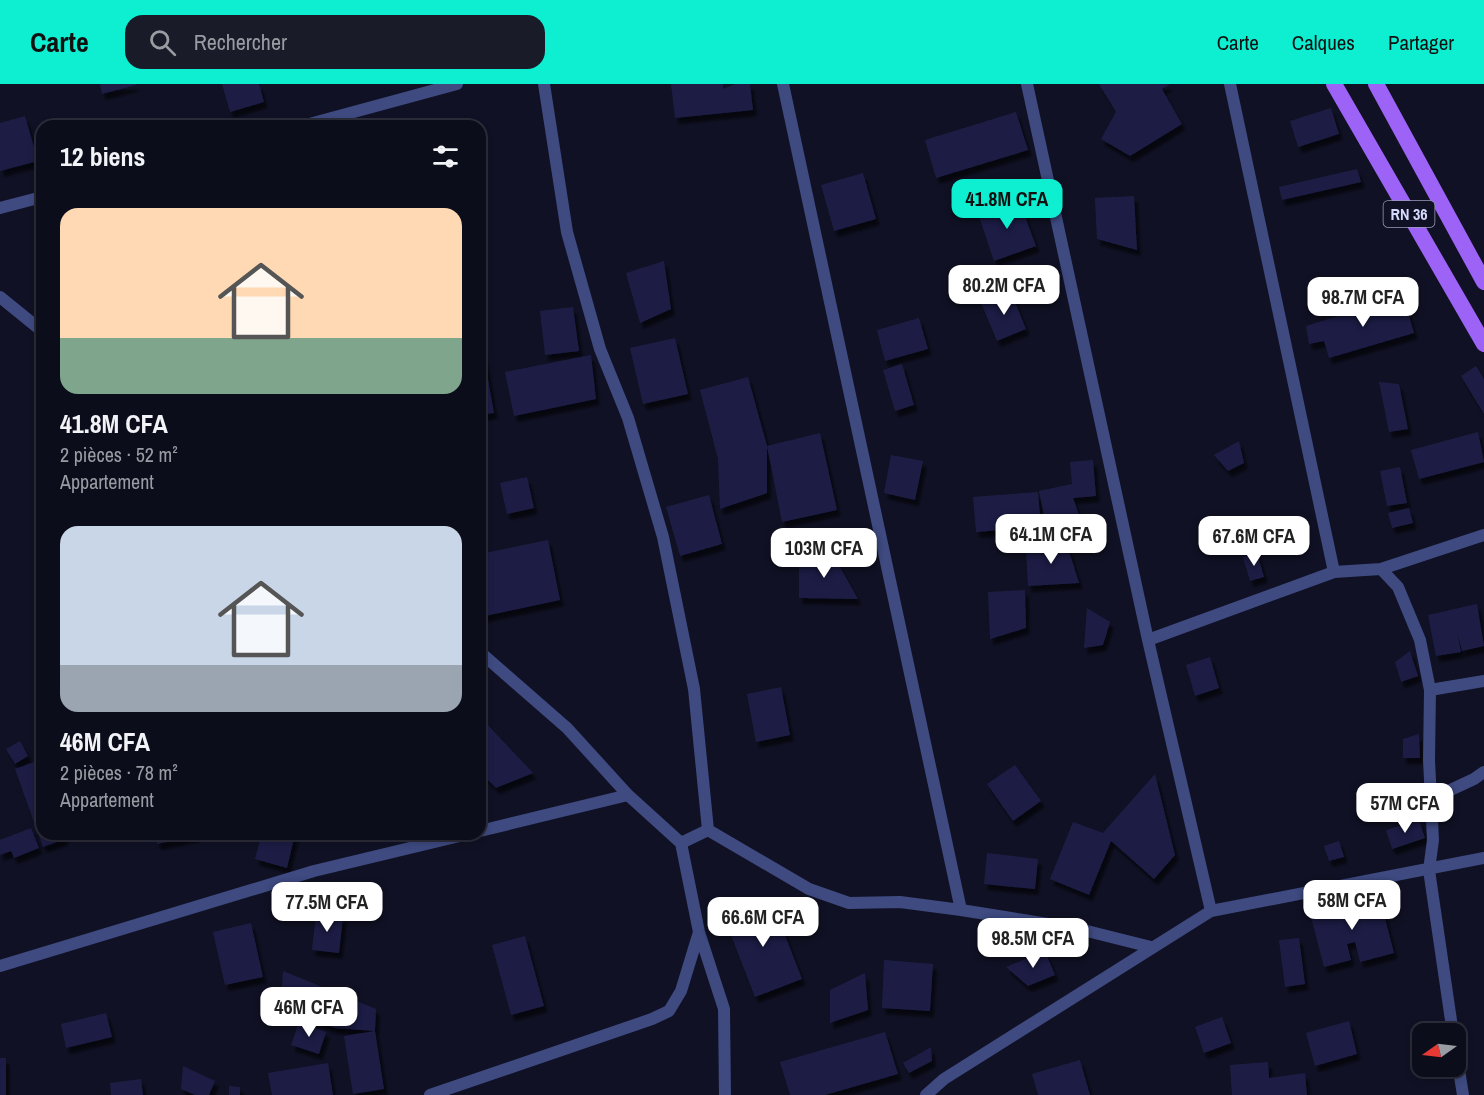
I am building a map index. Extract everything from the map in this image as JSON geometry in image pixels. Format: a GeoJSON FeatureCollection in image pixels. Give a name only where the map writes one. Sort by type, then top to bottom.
{"type":"FeatureCollection","features":[{"type":"Feature","properties":{"kind":"main road","name":"RN 36"},"geometry":{"type":"LineString","coordinates":[[1334,84],[1484,344]]}},
{"type":"Feature","properties":{"kind":"main road","name":"RN 36"},"geometry":{"type":"LineString","coordinates":[[1376,84],[1484,282]]}},
{"type":"Feature","properties":{"kind":"street"},"geometry":{"type":"LineString","coordinates":[[324,120],[457,84]]}},
{"type":"Feature","properties":{"kind":"street"},"geometry":{"type":"LineString","coordinates":[[544,84],[567,232],[600,349],[628,418],[663,537],[694,689],[708,830]]}},
{"type":"Feature","properties":{"kind":"street"},"geometry":{"type":"LineString","coordinates":[[783,84],[961,910]]}},
{"type":"Feature","properties":{"kind":"street"},"geometry":{"type":"LineString","coordinates":[[1026,84],[1148,640],[1211,911]]}},
{"type":"Feature","properties":{"kind":"street"},"geometry":{"type":"LineString","coordinates":[[1230,84],[1334,572]]}},
{"type":"Feature","properties":{"kind":"street"},"geometry":{"type":"LineString","coordinates":[[0,208],[36,199]]}},
{"type":"Feature","properties":{"kind":"street"},"geometry":{"type":"LineString","coordinates":[[0,297],[36,326]]}},
{"type":"Feature","properties":{"kind":"street"},"geometry":{"type":"LineString","coordinates":[[1148,640],[1334,572],[1382,569],[1484,535]]}},
{"type":"Feature","properties":{"kind":"street"},"geometry":{"type":"LineString","coordinates":[[1382,569],[1398,587],[1420,640],[1430,690],[1433,840],[1429,870],[1451,1023]]}},
{"type":"Feature","properties":{"kind":"street"},"geometry":{"type":"LineString","coordinates":[[486,657],[567,728],[628,795],[681,843],[699,932],[724,1009],[725,1095]]}},
{"type":"Feature","properties":{"kind":"street"},"geometry":{"type":"LineString","coordinates":[[1430,690],[1484,681]]}},
{"type":"Feature","properties":{"kind":"street"},"geometry":{"type":"LineString","coordinates":[[1431,799],[1484,772]]}},
{"type":"Feature","properties":{"kind":"street"},"geometry":{"type":"LineString","coordinates":[[486,830],[628,795]]}},
{"type":"Feature","properties":{"kind":"street"},"geometry":{"type":"LineString","coordinates":[[681,843],[708,830]]}},
{"type":"Feature","properties":{"kind":"street"},"geometry":{"type":"LineString","coordinates":[[708,830],[809,889],[849,903],[900,902],[961,910],[1078,929],[1151,947]]}},
{"type":"Feature","properties":{"kind":"street"},"geometry":{"type":"LineString","coordinates":[[0,966],[314,872],[444,840]]}},
{"type":"Feature","properties":{"kind":"street"},"geometry":{"type":"LineString","coordinates":[[926,1095],[944,1080],[1041,1021],[1151,947],[1211,911],[1484,858]]}},
{"type":"Feature","properties":{"kind":"street"},"geometry":{"type":"LineString","coordinates":[[430,1095],[451,1092],[669,1011],[681,991],[699,932]]}},
{"type":"Feature","properties":{"kind":"street"},"geometry":{"type":"LineString","coordinates":[[1459,1077],[1462,1095]]}},
{"type":"Feature","properties":{"kind":"building"},"geometry":{"type":"Polygon","coordinates":[[[100,84],[136,84],[136,85],[102,94],[100,84]]]}},
{"type":"Feature","properties":{"kind":"building"},"geometry":{"type":"Polygon","coordinates":[[[222,84],[259,84],[264,102],[230,112],[222,84]]]}},
{"type":"Feature","properties":{"kind":"building"},"geometry":{"type":"Polygon","coordinates":[[[671,84],[723,84],[723,89],[735,84],[750,84],[753,110],[675,118],[671,84]]]}},
{"type":"Feature","properties":{"kind":"building"},"geometry":{"type":"Polygon","coordinates":[[[1099,84],[1170,84],[1162,89],[1182,124],[1130,156],[1101,139],[1116,112],[1099,84]]]}},
{"type":"Feature","properties":{"kind":"building"},"geometry":{"type":"Polygon","coordinates":[[[1331,108],[1339,134],[1298,147],[1290,121],[1331,108]]]}},
{"type":"Feature","properties":{"kind":"building"},"geometry":{"type":"Polygon","coordinates":[[[1016,112],[1028,150],[936,178],[925,140],[1016,112]]]}},
{"type":"Feature","properties":{"kind":"building"},"geometry":{"type":"Polygon","coordinates":[[[25,116],[36,162],[0,171],[0,123],[25,116]]]}},
{"type":"Feature","properties":{"kind":"building"},"geometry":{"type":"Polygon","coordinates":[[[1357,169],[1361,182],[1282,200],[1279,187],[1357,169]]]}},
{"type":"Feature","properties":{"kind":"building"},"geometry":{"type":"Polygon","coordinates":[[[863,173],[876,219],[834,231],[821,185],[863,173]]]}},
{"type":"Feature","properties":{"kind":"building"},"geometry":{"type":"Polygon","coordinates":[[[1134,196],[1137,250],[1097,239],[1095,198],[1134,196]]]}},
{"type":"Feature","properties":{"kind":"building"},"geometry":{"type":"Polygon","coordinates":[[[1019,200],[1036,246],[994,261],[978,214],[1019,200]]]}},
{"type":"Feature","properties":{"kind":"building"},"geometry":{"type":"Polygon","coordinates":[[[664,261],[671,309],[640,323],[626,273],[664,261]]]}},
{"type":"Feature","properties":{"kind":"building"},"geometry":{"type":"Polygon","coordinates":[[[1010,290],[1026,329],[997,341],[981,303],[1010,290]]]}},
{"type":"Feature","properties":{"kind":"building"},"geometry":{"type":"Polygon","coordinates":[[[1403,296],[1414,333],[1329,358],[1324,341],[1309,344],[1306,326],[1403,296]]]}},
{"type":"Feature","properties":{"kind":"building"},"geometry":{"type":"Polygon","coordinates":[[[573,307],[579,351],[545,355],[540,311],[573,307]]]}},
{"type":"Feature","properties":{"kind":"building"},"geometry":{"type":"Polygon","coordinates":[[[919,318],[928,349],[885,361],[877,330],[919,318]]]}},
{"type":"Feature","properties":{"kind":"building"},"geometry":{"type":"Polygon","coordinates":[[[675,338],[688,394],[643,404],[630,348],[675,338]]]}},
{"type":"Feature","properties":{"kind":"building"},"geometry":{"type":"Polygon","coordinates":[[[591,355],[596,399],[514,416],[505,372],[591,355]]]}},
{"type":"Feature","properties":{"kind":"building"},"geometry":{"type":"Polygon","coordinates":[[[902,364],[914,405],[895,411],[883,370],[902,364]]]}},
{"type":"Feature","properties":{"kind":"building"},"geometry":{"type":"Polygon","coordinates":[[[1476,366],[1484,379],[1484,414],[1461,376],[1476,366]]]}},
{"type":"Feature","properties":{"kind":"building"},"geometry":{"type":"Polygon","coordinates":[[[486,368],[494,413],[486,414],[486,368]]]}},
{"type":"Feature","properties":{"kind":"building"},"geometry":{"type":"Polygon","coordinates":[[[748,377],[767,446],[767,493],[720,509],[718,459],[700,390],[748,377]]]}},
{"type":"Feature","properties":{"kind":"building"},"geometry":{"type":"Polygon","coordinates":[[[1379,382],[1399,384],[1408,429],[1389,432],[1379,382]]]}},
{"type":"Feature","properties":{"kind":"building"},"geometry":{"type":"Polygon","coordinates":[[[1478,432],[1484,462],[1419,479],[1411,450],[1478,432]]]}},
{"type":"Feature","properties":{"kind":"building"},"geometry":{"type":"Polygon","coordinates":[[[820,433],[837,510],[782,522],[767,446],[820,433]]]}},
{"type":"Feature","properties":{"kind":"building"},"geometry":{"type":"Polygon","coordinates":[[[1239,441],[1244,463],[1228,471],[1214,455],[1239,441]]]}},
{"type":"Feature","properties":{"kind":"building"},"geometry":{"type":"Polygon","coordinates":[[[891,455],[923,461],[915,500],[884,493],[891,455]]]}},
{"type":"Feature","properties":{"kind":"building"},"geometry":{"type":"Polygon","coordinates":[[[1093,460],[1096,496],[1073,498],[1080,518],[1046,525],[1039,491],[1072,484],[1070,462],[1093,460]]]}},
{"type":"Feature","properties":{"kind":"building"},"geometry":{"type":"Polygon","coordinates":[[[1400,467],[1407,503],[1387,506],[1380,471],[1400,467]]]}},
{"type":"Feature","properties":{"kind":"building"},"geometry":{"type":"Polygon","coordinates":[[[527,477],[534,508],[507,514],[500,483],[527,477]]]}},
{"type":"Feature","properties":{"kind":"building"},"geometry":{"type":"Polygon","coordinates":[[[1038,492],[1041,527],[976,532],[973,497],[1038,492]]]}},
{"type":"Feature","properties":{"kind":"building"},"geometry":{"type":"Polygon","coordinates":[[[709,495],[722,544],[680,556],[666,507],[709,495]]]}},
{"type":"Feature","properties":{"kind":"building"},"geometry":{"type":"Polygon","coordinates":[[[1409,508],[1413,523],[1392,528],[1388,513],[1409,508]]]}},
{"type":"Feature","properties":{"kind":"building"},"geometry":{"type":"Polygon","coordinates":[[[1065,538],[1079,583],[1028,586],[1026,550],[1065,538]]]}},
{"type":"Feature","properties":{"kind":"building"},"geometry":{"type":"Polygon","coordinates":[[[548,540],[560,600],[486,616],[486,553],[548,540]]]}},
{"type":"Feature","properties":{"kind":"building"},"geometry":{"type":"Polygon","coordinates":[[[829,548],[858,599],[799,598],[799,564],[829,548]]]}},
{"type":"Feature","properties":{"kind":"building"},"geometry":{"type":"Polygon","coordinates":[[[1257,553],[1264,577],[1250,581],[1243,557],[1257,553]]]}},
{"type":"Feature","properties":{"kind":"building"},"geometry":{"type":"Polygon","coordinates":[[[1025,590],[1026,628],[990,639],[988,592],[1025,590]]]}},
{"type":"Feature","properties":{"kind":"building"},"geometry":{"type":"Polygon","coordinates":[[[1477,604],[1484,646],[1462,651],[1457,632],[1461,652],[1436,656],[1428,615],[1477,604]]]}},
{"type":"Feature","properties":{"kind":"building"},"geometry":{"type":"Polygon","coordinates":[[[1087,608],[1110,622],[1103,645],[1084,648],[1087,608]]]}},
{"type":"Feature","properties":{"kind":"building"},"geometry":{"type":"Polygon","coordinates":[[[1410,651],[1418,676],[1401,682],[1395,662],[1410,651]]]}},
{"type":"Feature","properties":{"kind":"building"},"geometry":{"type":"Polygon","coordinates":[[[1210,657],[1219,688],[1195,696],[1186,665],[1210,657]]]}},
{"type":"Feature","properties":{"kind":"building"},"geometry":{"type":"Polygon","coordinates":[[[781,687],[790,735],[756,742],[747,694],[781,687]]]}},
{"type":"Feature","properties":{"kind":"building"},"geometry":{"type":"Polygon","coordinates":[[[486,723],[533,773],[496,788],[486,778],[486,723]]]}},
{"type":"Feature","properties":{"kind":"building"},"geometry":{"type":"Polygon","coordinates":[[[1419,734],[1420,758],[1403,758],[1403,739],[1419,734]]]}},
{"type":"Feature","properties":{"kind":"building"},"geometry":{"type":"Polygon","coordinates":[[[20,741],[28,756],[15,764],[6,749],[20,741]]]}},
{"type":"Feature","properties":{"kind":"building"},"geometry":{"type":"Polygon","coordinates":[[[36,761],[36,828],[15,769],[36,761]]]}},
{"type":"Feature","properties":{"kind":"building"},"geometry":{"type":"Polygon","coordinates":[[[1015,765],[1041,801],[1013,821],[987,784],[1015,765]]]}},
{"type":"Feature","properties":{"kind":"building"},"geometry":{"type":"Polygon","coordinates":[[[1155,774],[1175,855],[1154,879],[1111,841],[1089,895],[1050,879],[1073,822],[1103,833],[1155,774]]]}},
{"type":"Feature","properties":{"kind":"building"},"geometry":{"type":"Polygon","coordinates":[[[1419,820],[1425,838],[1392,849],[1386,830],[1419,820]]]}},
{"type":"Feature","properties":{"kind":"building"},"geometry":{"type":"Polygon","coordinates":[[[31,828],[39,848],[14,858],[11,851],[0,855],[0,840],[31,828]]]}},
{"type":"Feature","properties":{"kind":"building"},"geometry":{"type":"Polygon","coordinates":[[[40,840],[62,840],[43,847],[40,840]]]}},
{"type":"Feature","properties":{"kind":"building"},"geometry":{"type":"Polygon","coordinates":[[[156,840],[176,840],[157,844],[156,840]]]}},
{"type":"Feature","properties":{"kind":"building"},"geometry":{"type":"Polygon","coordinates":[[[260,840],[294,840],[287,868],[255,859],[260,840]]]}},
{"type":"Feature","properties":{"kind":"building"},"geometry":{"type":"Polygon","coordinates":[[[1339,841],[1344,857],[1329,861],[1324,846],[1339,841]]]}},
{"type":"Feature","properties":{"kind":"building"},"geometry":{"type":"Polygon","coordinates":[[[987,853],[1038,859],[1035,889],[984,884],[987,853]]]}},
{"type":"Feature","properties":{"kind":"building"},"geometry":{"type":"Polygon","coordinates":[[[1379,895],[1394,953],[1360,962],[1355,942],[1347,944],[1351,960],[1324,967],[1310,913],[1379,895]]]}},
{"type":"Feature","properties":{"kind":"building"},"geometry":{"type":"Polygon","coordinates":[[[771,899],[802,979],[755,997],[724,917],[771,899]]]}},
{"type":"Feature","properties":{"kind":"building"},"geometry":{"type":"Polygon","coordinates":[[[316,914],[343,917],[339,953],[312,950],[316,914]]]}},
{"type":"Feature","properties":{"kind":"building"},"geometry":{"type":"Polygon","coordinates":[[[251,923],[263,977],[225,985],[213,932],[251,923]]]}},
{"type":"Feature","properties":{"kind":"building"},"geometry":{"type":"Polygon","coordinates":[[[525,936],[544,1006],[511,1015],[492,945],[525,936]]]}},
{"type":"Feature","properties":{"kind":"building"},"geometry":{"type":"Polygon","coordinates":[[[1299,938],[1305,984],[1285,987],[1279,940],[1299,938]]]}},
{"type":"Feature","properties":{"kind":"building"},"geometry":{"type":"Polygon","coordinates":[[[1045,951],[1055,975],[1028,986],[1006,967],[1045,951]]]}},
{"type":"Feature","properties":{"kind":"building"},"geometry":{"type":"Polygon","coordinates":[[[884,960],[933,964],[930,1011],[882,1008],[884,960]]]}},
{"type":"Feature","properties":{"kind":"building"},"geometry":{"type":"Polygon","coordinates":[[[283,971],[376,1009],[375,1031],[335,1028],[281,1007],[283,971]]]}},
{"type":"Feature","properties":{"kind":"building"},"geometry":{"type":"Polygon","coordinates":[[[865,973],[868,1010],[830,1023],[830,990],[865,973]]]}},
{"type":"Feature","properties":{"kind":"building"},"geometry":{"type":"Polygon","coordinates":[[[106,1013],[112,1037],[66,1048],[61,1024],[106,1013]]]}},
{"type":"Feature","properties":{"kind":"building"},"geometry":{"type":"Polygon","coordinates":[[[1222,1017],[1231,1043],[1204,1053],[1195,1027],[1222,1017]]]}},
{"type":"Feature","properties":{"kind":"building"},"geometry":{"type":"Polygon","coordinates":[[[1349,1021],[1357,1054],[1315,1066],[1306,1033],[1349,1021]]]}},
{"type":"Feature","properties":{"kind":"building"},"geometry":{"type":"Polygon","coordinates":[[[299,1022],[326,1032],[319,1054],[291,1045],[299,1022]]]}},
{"type":"Feature","properties":{"kind":"building"},"geometry":{"type":"Polygon","coordinates":[[[375,1031],[384,1089],[353,1094],[344,1036],[375,1031]]]}},
{"type":"Feature","properties":{"kind":"building"},"geometry":{"type":"Polygon","coordinates":[[[885,1032],[898,1074],[825,1095],[790,1095],[780,1062],[885,1032]]]}},
{"type":"Feature","properties":{"kind":"building"},"geometry":{"type":"Polygon","coordinates":[[[931,1047],[932,1061],[909,1073],[903,1063],[931,1047]]]}},
{"type":"Feature","properties":{"kind":"building"},"geometry":{"type":"Polygon","coordinates":[[[0,1058],[6,1058],[6,1095],[0,1095],[0,1058]]]}},
{"type":"Feature","properties":{"kind":"building"},"geometry":{"type":"Polygon","coordinates":[[[1080,1060],[1090,1095],[1038,1095],[1032,1074],[1080,1060]]]}},
{"type":"Feature","properties":{"kind":"building"},"geometry":{"type":"Polygon","coordinates":[[[1268,1062],[1269,1078],[1305,1073],[1307,1095],[1232,1095],[1230,1065],[1268,1062]]]}},
{"type":"Feature","properties":{"kind":"building"},"geometry":{"type":"Polygon","coordinates":[[[328,1063],[333,1095],[272,1095],[268,1073],[328,1063]]]}},
{"type":"Feature","properties":{"kind":"building"},"geometry":{"type":"Polygon","coordinates":[[[183,1066],[215,1081],[209,1095],[195,1095],[181,1089],[183,1066]]]}},
{"type":"Feature","properties":{"kind":"building"},"geometry":{"type":"Polygon","coordinates":[[[141,1079],[143,1095],[111,1095],[110,1083],[141,1079]]]}},
{"type":"Feature","properties":{"kind":"building"},"geometry":{"type":"Polygon","coordinates":[[[229,1086],[240,1087],[240,1095],[229,1095],[229,1086]]]}}]}
